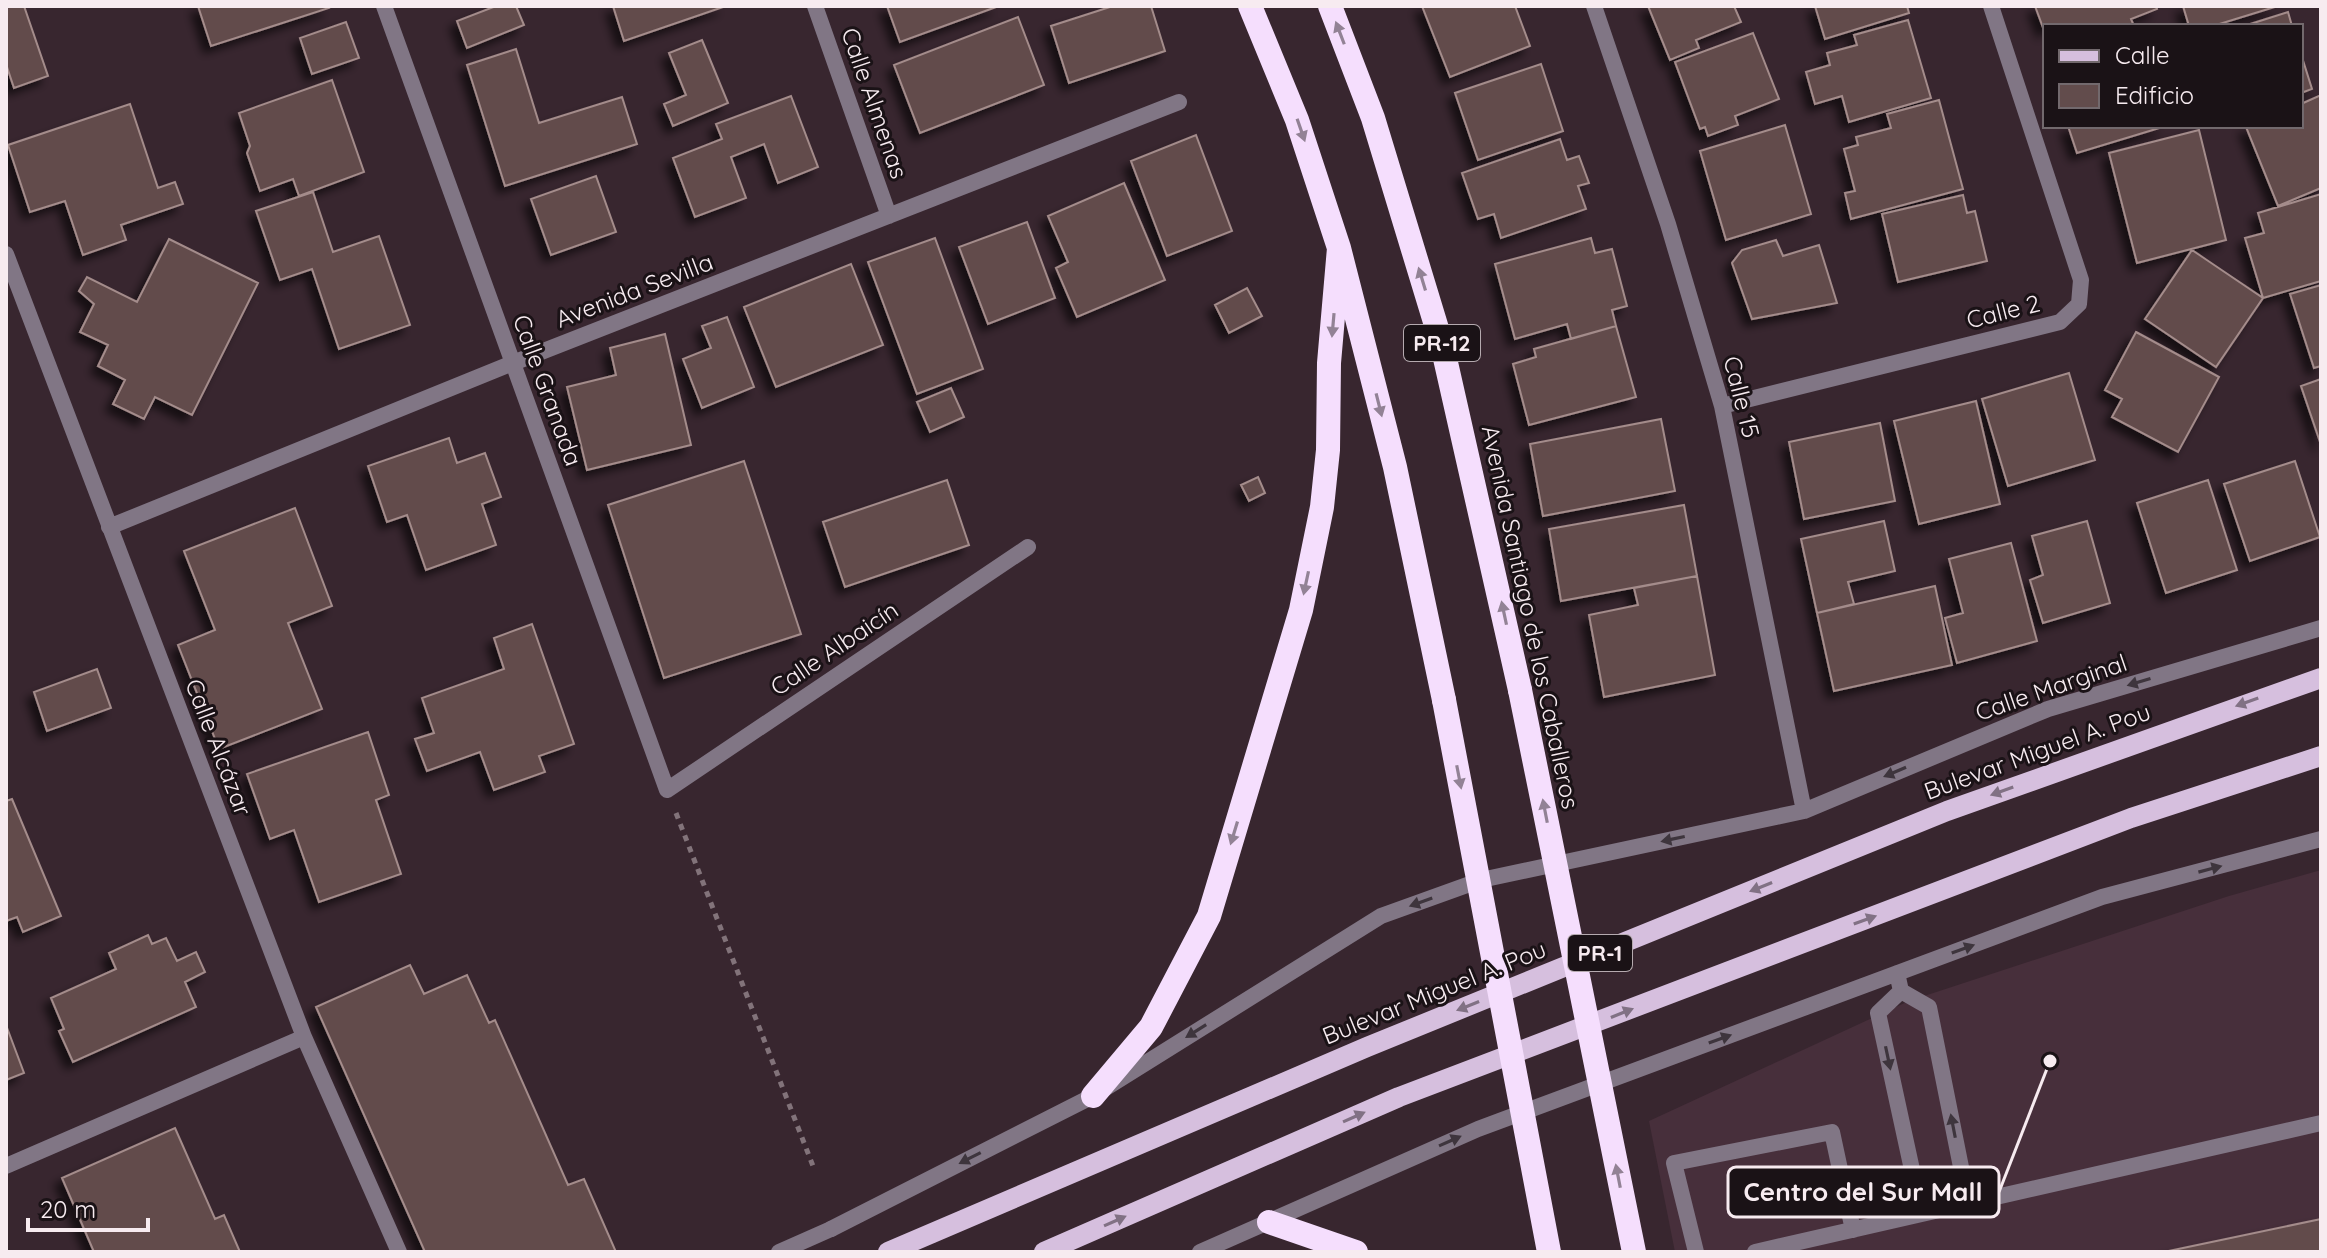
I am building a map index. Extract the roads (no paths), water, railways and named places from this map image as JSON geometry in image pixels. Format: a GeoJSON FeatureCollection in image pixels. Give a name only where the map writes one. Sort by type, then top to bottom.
{"type":"FeatureCollection","features":[{"type":"Feature","properties":{"kind":"highway","name":"PR-12"},"geometry":{"type":"LineString","coordinates":[[1250,6],[1297,120],[1339,248],[1395,467],[1444,700],[1549,1252]]}},
{"type":"Feature","properties":{"kind":"highway","name":"Avenida Santiago de los Caballeros"},"geometry":{"type":"LineString","coordinates":[[1330,6],[1373,118],[1442,345],[1520,690],[1634,1252]]}},
{"type":"Feature","properties":{"kind":"highway"},"geometry":{"type":"LineString","coordinates":[[1093,1096],[1151,1027],[1209,916],[1301,610],[1322,507],[1328,450],[1329,363],[1339,248]]}},
{"type":"Feature","properties":{"kind":"highway"},"geometry":{"type":"LineString","coordinates":[[1269,1222],[1356,1252]]}},
{"type":"Feature","properties":{"kind":"main road","name":"Bulevar Miguel A. Pou"},"geometry":{"type":"LineString","coordinates":[[888,1252],[1367,1047],[1947,811],[2321,678]]}},
{"type":"Feature","properties":{"kind":"main road","name":"PR-1"},"geometry":{"type":"LineString","coordinates":[[1044,1252],[1399,1097],[2131,818],[2321,756]]}},
{"type":"Feature","properties":{"kind":"street","name":"Calle Granada"},"geometry":{"type":"LineString","coordinates":[[384,6],[667,790]]}},
{"type":"Feature","properties":{"kind":"street","name":"Calle Almenas"},"geometry":{"type":"LineString","coordinates":[[815,6],[889,216]]}},
{"type":"Feature","properties":{"kind":"street","name":"Calle 15"},"geometry":{"type":"LineString","coordinates":[[1594,6],[1668,224],[1722,406],[1804,811]]}},
{"type":"Feature","properties":{"kind":"street","name":"Calle 2"},"geometry":{"type":"LineString","coordinates":[[1722,406],[2060,322],[2079,304],[2081,280],[1991,6]]}},
{"type":"Feature","properties":{"kind":"street","name":"Avenida Sevilla"},"geometry":{"type":"LineString","coordinates":[[109,527],[513,363],[1179,102]]}},
{"type":"Feature","properties":{"kind":"street","name":"Calle Alcázar"},"geometry":{"type":"LineString","coordinates":[[6,254],[304,1037],[399,1252]]}},
{"type":"Feature","properties":{"kind":"street","name":"Calle Albaicín"},"geometry":{"type":"LineString","coordinates":[[667,790],[1028,547]]}},
{"type":"Feature","properties":{"kind":"street","name":"Calle Marginal"},"geometry":{"type":"LineString","coordinates":[[779,1252],[831,1229],[1093,1096],[1381,916],[1481,880],[1804,811],[2048,709],[2321,628]]}},
{"type":"Feature","properties":{"kind":"street"},"geometry":{"type":"LineString","coordinates":[[1200,1252],[1478,1129],[2102,897],[2321,839]]}},
{"type":"Feature","properties":{"kind":"street"},"geometry":{"type":"LineString","coordinates":[[1897,973],[1901,991],[1929,1007],[1963,1177],[1944,1202]]}},
{"type":"Feature","properties":{"kind":"street"},"geometry":{"type":"LineString","coordinates":[[1901,991],[1878,1013],[1916,1188],[1944,1202]]}},
{"type":"Feature","properties":{"kind":"street"},"geometry":{"type":"LineString","coordinates":[[6,1166],[304,1037]]}},
{"type":"Feature","properties":{"kind":"street"},"geometry":{"type":"LineString","coordinates":[[1755,1252],[1853,1230],[1944,1202],[2321,1123]]}},
{"type":"Feature","properties":{"kind":"street"},"geometry":{"type":"LineString","coordinates":[[1696,1252],[1674,1163],[1832,1132],[1853,1230]]}},
{"type":"Feature","properties":{"kind":"place","name":"Centro del Sur Mall"},"geometry":{"type":"Point","coordinates":[2050,1061]}}]}
